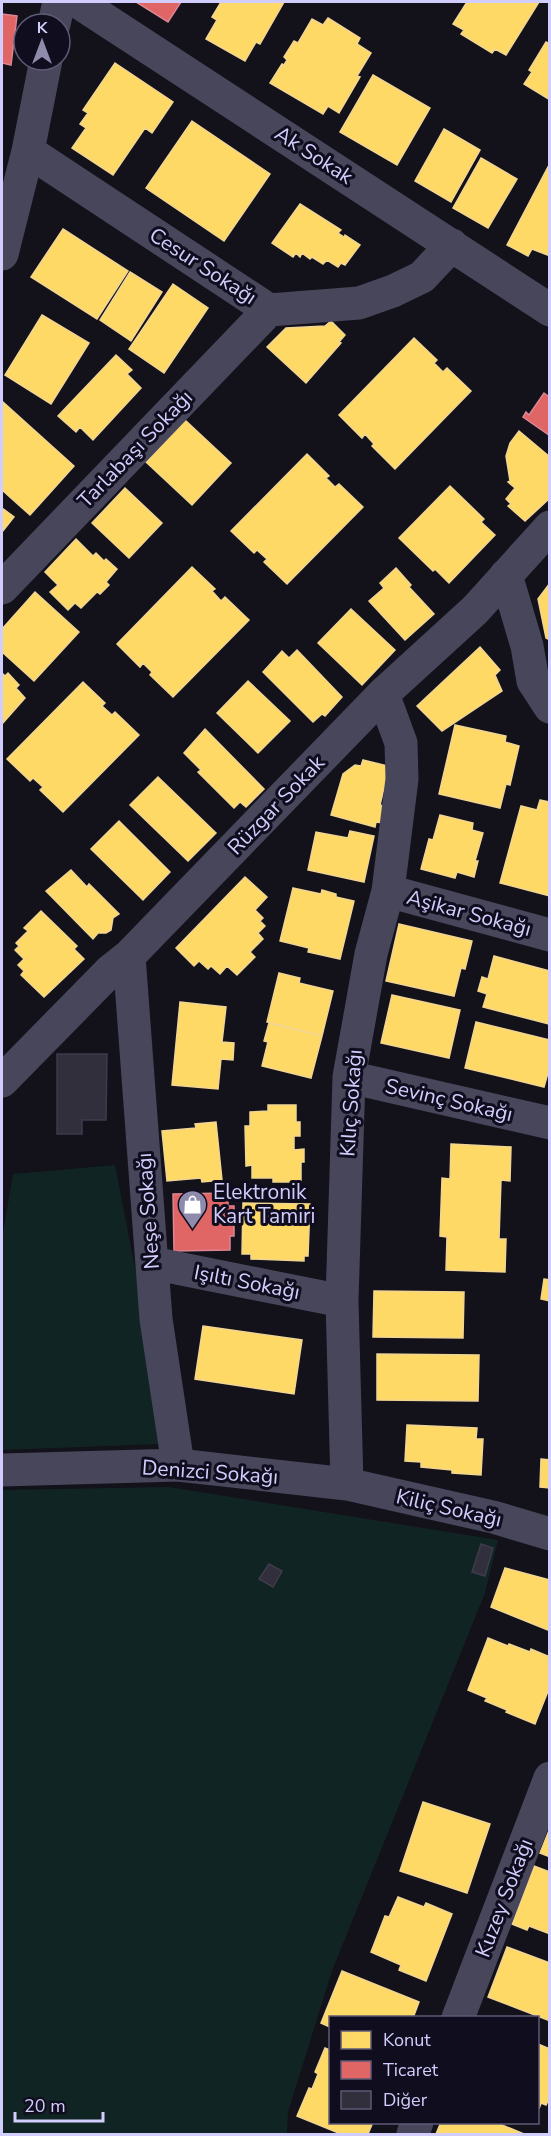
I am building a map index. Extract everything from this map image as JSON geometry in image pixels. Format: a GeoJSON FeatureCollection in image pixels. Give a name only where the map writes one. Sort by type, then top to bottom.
{"type":"FeatureCollection","features":[{"type":"Feature","properties":{"kind":"street","name":"Ak Sokak"},"geometry":{"type":"LineString","coordinates":[[78,2],[549,310]]}},
{"type":"Feature","properties":{"kind":"street"},"geometry":{"type":"LineString","coordinates":[[2,254],[28,151],[44,72]]}},
{"type":"Feature","properties":{"kind":"street","name":"Cesur Sokağı"},"geometry":{"type":"LineString","coordinates":[[28,151],[269,310],[359,303],[393,291],[422,277],[452,245]]}},
{"type":"Feature","properties":{"kind":"street","name":"Tarlabaşı Sokağı"},"geometry":{"type":"LineString","coordinates":[[2,588],[269,310]]}},
{"type":"Feature","properties":{"kind":"street","name":"Rüzgar Sokak"},"geometry":{"type":"LineString","coordinates":[[2,1081],[110,971],[129,956],[383,694],[476,610],[549,527]]}},
{"type":"Feature","properties":{"kind":"street"},"geometry":{"type":"LineString","coordinates":[[506,575],[527,646],[533,681],[549,707]]}},
{"type":"Feature","properties":{"kind":"street","name":"Kılıç Sokağı"},"geometry":{"type":"LineString","coordinates":[[347,1484],[342,1301],[349,1077],[371,954],[388,891],[402,778],[400,743],[383,694]]}},
{"type":"Feature","properties":{"kind":"street","name":"Aşikar Sokağı"},"geometry":{"type":"LineString","coordinates":[[388,891],[549,936]]}},
{"type":"Feature","properties":{"kind":"street","name":"Neşe Sokağı"},"geometry":{"type":"LineString","coordinates":[[129,956],[156,1319],[178,1465]]}},
{"type":"Feature","properties":{"kind":"street","name":"Sevinç Sokağı"},"geometry":{"type":"LineString","coordinates":[[349,1077],[549,1123]]}},
{"type":"Feature","properties":{"kind":"street","name":"Işıltı Sokağı"},"geometry":{"type":"LineString","coordinates":[[152,1263],[342,1301]]}},
{"type":"Feature","properties":{"kind":"street","name":"Denizci Sokağı"},"geometry":{"type":"LineString","coordinates":[[2,1470],[178,1465],[347,1484]]}},
{"type":"Feature","properties":{"kind":"street","name":"Kiliç Sokağı"},"geometry":{"type":"LineString","coordinates":[[347,1484],[493,1517],[549,1534]]}},
{"type":"Feature","properties":{"kind":"street","name":"Kuzey Sokağı"},"geometry":{"type":"LineString","coordinates":[[459,2016],[549,1778]]}},
{"type":"Feature","properties":{"kind":"green space"},"geometry":{"type":"Polygon","coordinates":[[[115,1165],[143,1309],[161,1444],[2,1450],[2,1239],[13,1174],[115,1165]]]}},
{"type":"Feature","properties":{"kind":"green space"},"geometry":{"type":"Polygon","coordinates":[[[169,1487],[498,1540],[485,1593],[332,1971],[288,2112],[287,2134],[2,2134],[2,1490],[169,1487]]]}},
{"type":"Feature","properties":{"kind":"building: Konut"},"geometry":{"type":"Polygon","coordinates":[[[221,2],[284,2],[260,44],[256,42],[245,61],[206,39],[217,20],[212,17],[221,2]]]}},
{"type":"Feature","properties":{"kind":"building: Konut"},"geometry":{"type":"Polygon","coordinates":[[[467,2],[539,2],[506,55],[495,49],[492,53],[461,34],[464,30],[453,24],[467,2]]]}},
{"type":"Feature","properties":{"kind":"building: Konut"},"geometry":{"type":"Polygon","coordinates":[[[328,18],[360,38],[357,44],[371,53],[339,113],[328,106],[323,114],[270,83],[287,60],[284,57],[294,41],[298,43],[312,19],[323,25],[328,18]]]}},
{"type":"Feature","properties":{"kind":"building: Konut"},"geometry":{"type":"Polygon","coordinates":[[[546,42],[550,44],[550,100],[524,84],[532,72],[529,70],[546,42]]]}},
{"type":"Feature","properties":{"kind":"building: Konut"},"geometry":{"type":"Polygon","coordinates":[[[115,63],[173,102],[152,133],[145,128],[113,175],[72,148],[86,128],[80,124],[88,113],[83,110],[115,63]]]}},
{"type":"Feature","properties":{"kind":"building: Konut"},"geometry":{"type":"Polygon","coordinates":[[[373,75],[430,108],[397,165],[340,132],[373,75]]]}},
{"type":"Feature","properties":{"kind":"building: Konut"},"geometry":{"type":"Polygon","coordinates":[[[192,121],[270,174],[224,241],[146,188],[192,121]]]}},
{"type":"Feature","properties":{"kind":"building: Konut"},"geometry":{"type":"Polygon","coordinates":[[[444,129],[480,150],[451,202],[415,181],[444,129]]]}},
{"type":"Feature","properties":{"kind":"building: Konut"},"geometry":{"type":"Polygon","coordinates":[[[481,158],[517,179],[488,228],[453,208],[481,158]]]}},
{"type":"Feature","properties":{"kind":"building: Konut"},"geometry":{"type":"Polygon","coordinates":[[[550,163],[550,256],[532,249],[528,256],[507,245],[550,163]]]}},
{"type":"Feature","properties":{"kind":"building: Konut"},"geometry":{"type":"Polygon","coordinates":[[[300,204],[341,230],[338,233],[360,245],[345,265],[341,263],[338,267],[327,260],[323,264],[302,253],[300,257],[296,253],[293,257],[272,243],[300,204]]]}},
{"type":"Feature","properties":{"kind":"building: Konut"},"geometry":{"type":"Polygon","coordinates":[[[63,229],[128,271],[97,319],[31,277],[63,229]]]}},
{"type":"Feature","properties":{"kind":"building: Konut"},"geometry":{"type":"Polygon","coordinates":[[[130,272],[162,292],[131,341],[100,320],[130,272]]]}},
{"type":"Feature","properties":{"kind":"building: Konut"},"geometry":{"type":"Polygon","coordinates":[[[173,284],[208,308],[164,373],[129,349],[173,284]]]}},
{"type":"Feature","properties":{"kind":"building: Konut"},"geometry":{"type":"Polygon","coordinates":[[[42,315],[89,343],[51,404],[5,375],[42,315]]]}},
{"type":"Feature","properties":{"kind":"building: Konut"},"geometry":{"type":"Polygon","coordinates":[[[331,321],[345,335],[339,342],[341,343],[306,383],[267,347],[286,328],[325,326],[331,321]]]}},
{"type":"Feature","properties":{"kind":"building: Konut"},"geometry":{"type":"Polygon","coordinates":[[[414,338],[437,360],[434,363],[443,372],[447,368],[471,391],[395,469],[372,446],[374,444],[365,434],[362,438],[339,415],[414,338]]]}},
{"type":"Feature","properties":{"kind":"building: Konut"},"geometry":{"type":"Polygon","coordinates":[[[116,355],[132,370],[127,374],[141,388],[93,440],[80,427],[76,432],[58,416],[116,355]]]}},
{"type":"Feature","properties":{"kind":"building: Konut"},"geometry":{"type":"Polygon","coordinates":[[[3,402],[74,466],[30,515],[2,490],[3,402]]]}},
{"type":"Feature","properties":{"kind":"building: Konut"},"geometry":{"type":"Polygon","coordinates":[[[185,420],[231,463],[192,505],[146,462],[185,420]]]}},
{"type":"Feature","properties":{"kind":"building: Konut"},"geometry":{"type":"Polygon","coordinates":[[[519,431],[550,457],[550,498],[525,521],[508,506],[511,504],[506,499],[515,488],[508,482],[510,481],[506,456],[510,443],[519,431]]]}},
{"type":"Feature","properties":{"kind":"building: Konut"},"geometry":{"type":"Polygon","coordinates":[[[307,454],[329,476],[326,478],[335,487],[339,484],[363,507],[287,584],[264,562],[267,559],[257,550],[254,553],[231,531],[307,454]]]}},
{"type":"Feature","properties":{"kind":"building: Konut"},"geometry":{"type":"Polygon","coordinates":[[[450,486],[484,519],[481,522],[495,535],[449,583],[399,538],[450,486]]]}},
{"type":"Feature","properties":{"kind":"building: Konut"},"geometry":{"type":"Polygon","coordinates":[[[125,488],[162,523],[129,558],[92,523],[125,488]]]}},
{"type":"Feature","properties":{"kind":"building: Konut"},"geometry":{"type":"Polygon","coordinates":[[[2,508],[14,517],[2,532],[2,508]]]}},
{"type":"Feature","properties":{"kind":"building: Konut"},"geometry":{"type":"Polygon","coordinates":[[[76,539],[93,556],[96,553],[117,569],[106,582],[109,585],[100,594],[97,592],[81,608],[75,603],[68,610],[50,592],[58,585],[45,572],[76,539]]]}},
{"type":"Feature","properties":{"kind":"building: Konut"},"geometry":{"type":"Polygon","coordinates":[[[192,567],[215,589],[212,591],[221,601],[225,597],[249,620],[173,697],[150,675],[152,672],[143,663],[140,667],[117,644],[192,567]]]}},
{"type":"Feature","properties":{"kind":"building: Konut"},"geometry":{"type":"Polygon","coordinates":[[[396,568],[411,585],[409,587],[434,614],[405,640],[369,601],[384,588],[380,583],[396,568]]]}},
{"type":"Feature","properties":{"kind":"building: Konut"},"geometry":{"type":"Polygon","coordinates":[[[550,583],[550,640],[546,638],[538,599],[550,583]]]}},
{"type":"Feature","properties":{"kind":"building: Konut"},"geometry":{"type":"Polygon","coordinates":[[[35,592],[79,632],[34,681],[2,652],[2,629],[35,592]]]}},
{"type":"Feature","properties":{"kind":"building: Konut"},"geometry":{"type":"Polygon","coordinates":[[[351,609],[395,650],[362,685],[318,643],[351,609]]]}},
{"type":"Feature","properties":{"kind":"building: Konut"},"geometry":{"type":"Polygon","coordinates":[[[480,647],[500,670],[495,675],[502,691],[442,731],[417,706],[480,647]]]}},
{"type":"Feature","properties":{"kind":"building: Konut"},"geometry":{"type":"Polygon","coordinates":[[[297,650],[342,697],[325,716],[322,714],[313,722],[263,672],[282,651],[289,658],[297,650]]]}},
{"type":"Feature","properties":{"kind":"building: Konut"},"geometry":{"type":"Polygon","coordinates":[[[2,673],[5,676],[8,673],[19,685],[16,688],[25,698],[2,724],[2,673]]]}},
{"type":"Feature","properties":{"kind":"building: Konut"},"geometry":{"type":"Polygon","coordinates":[[[248,681],[290,721],[258,753],[217,713],[248,681]]]}},
{"type":"Feature","properties":{"kind":"building: Konut"},"geometry":{"type":"Polygon","coordinates":[[[83,682],[105,703],[102,706],[112,715],[115,712],[139,735],[63,812],[40,790],[43,787],[33,778],[30,781],[7,759],[83,682]]]}},
{"type":"Feature","properties":{"kind":"building: Konut"},"geometry":{"type":"Polygon","coordinates":[[[455,725],[506,736],[505,742],[519,746],[510,785],[506,784],[500,808],[439,794],[455,725]]]}},
{"type":"Feature","properties":{"kind":"building: Konut"},"geometry":{"type":"Polygon","coordinates":[[[205,729],[264,789],[246,807],[240,802],[234,808],[198,772],[201,770],[184,753],[205,729]]]}},
{"type":"Feature","properties":{"kind":"building: Konut"},"geometry":{"type":"Polygon","coordinates":[[[363,760],[392,767],[391,789],[384,788],[380,805],[385,806],[382,823],[376,822],[375,827],[331,815],[343,774],[355,765],[361,766],[363,760]]]}},
{"type":"Feature","properties":{"kind":"building: Konut"},"geometry":{"type":"Polygon","coordinates":[[[158,777],[216,833],[188,861],[130,805],[158,777]]]}},
{"type":"Feature","properties":{"kind":"building: Konut"},"geometry":{"type":"Polygon","coordinates":[[[540,800],[550,802],[550,896],[500,883],[521,806],[537,810],[540,800]]]}},
{"type":"Feature","properties":{"kind":"building: Konut"},"geometry":{"type":"Polygon","coordinates":[[[440,815],[473,823],[472,830],[483,833],[475,861],[478,861],[474,877],[457,872],[455,878],[421,869],[429,839],[433,840],[440,815]]]}},
{"type":"Feature","properties":{"kind":"building: Konut"},"geometry":{"type":"Polygon","coordinates":[[[119,821],[170,872],[143,900],[91,849],[119,821]]]}},
{"type":"Feature","properties":{"kind":"building: Konut"},"geometry":{"type":"Polygon","coordinates":[[[350,831],[374,836],[364,882],[308,870],[316,832],[348,838],[350,831]]]}},
{"type":"Feature","properties":{"kind":"building: Konut"},"geometry":{"type":"Polygon","coordinates":[[[71,870],[87,887],[89,884],[119,914],[113,918],[111,930],[98,933],[93,939],[46,891],[71,870]]]}},
{"type":"Feature","properties":{"kind":"building: Konut"},"geometry":{"type":"Polygon","coordinates":[[[245,877],[267,897],[255,910],[263,918],[260,921],[265,926],[258,933],[263,939],[250,952],[255,957],[237,975],[227,966],[220,974],[211,966],[208,969],[199,961],[194,966],[176,948],[245,877]]]}},
{"type":"Feature","properties":{"kind":"building: Konut"},"geometry":{"type":"Polygon","coordinates":[[[293,888],[321,894],[322,890],[336,894],[336,897],[354,901],[340,959],[308,952],[309,948],[280,941],[293,888]]]}},
{"type":"Feature","properties":{"kind":"building: Konut"},"geometry":{"type":"Polygon","coordinates":[[[41,911],[77,946],[74,949],[84,959],[44,997],[21,975],[24,971],[18,965],[24,959],[15,950],[19,946],[16,943],[28,931],[24,928],[41,911]]]}},
{"type":"Feature","properties":{"kind":"building: Konut"},"geometry":{"type":"Polygon","coordinates":[[[399,924],[472,941],[465,969],[461,968],[454,996],[386,981],[399,924]]]}},
{"type":"Feature","properties":{"kind":"building: Konut"},"geometry":{"type":"Polygon","coordinates":[[[494,956],[550,971],[549,1024],[483,1007],[487,994],[478,991],[482,977],[488,979],[494,956]]]}},
{"type":"Feature","properties":{"kind":"building: Konut"},"geometry":{"type":"Polygon","coordinates":[[[279,973],[300,978],[299,983],[333,991],[322,1036],[267,1022],[279,973]]]}},
{"type":"Feature","properties":{"kind":"building: Konut"},"geometry":{"type":"Polygon","coordinates":[[[392,995],[460,1010],[449,1058],[381,1043],[392,995]]]}},
{"type":"Feature","properties":{"kind":"building: Konut"},"geometry":{"type":"Polygon","coordinates":[[[180,1002],[226,1007],[222,1042],[234,1043],[233,1060],[221,1059],[218,1089],[172,1085],[180,1002]]]}},
{"type":"Feature","properties":{"kind":"building: Konut"},"geometry":{"type":"Polygon","coordinates":[[[476,1022],[550,1040],[550,1066],[544,1087],[465,1068],[476,1022]]]}},
{"type":"Feature","properties":{"kind":"building: Konut"},"geometry":{"type":"Polygon","coordinates":[[[269,1023],[322,1036],[311,1078],[262,1066],[268,1042],[264,1041],[269,1023]]]}},
{"type":"Feature","properties":{"kind":"building: Konut"},"geometry":{"type":"Polygon","coordinates":[[[268,1105],[296,1105],[296,1122],[300,1122],[300,1136],[294,1136],[294,1150],[304,1149],[304,1162],[301,1162],[301,1182],[273,1182],[273,1178],[252,1178],[252,1165],[246,1166],[245,1126],[250,1126],[250,1112],[268,1111],[268,1105]]]}},
{"type":"Feature","properties":{"kind":"building: Konut"},"geometry":{"type":"Polygon","coordinates":[[[216,1122],[222,1180],[202,1182],[201,1178],[167,1181],[162,1131],[196,1128],[195,1124],[216,1122]]]}},
{"type":"Feature","properties":{"kind":"building: Konut"},"geometry":{"type":"Polygon","coordinates":[[[451,1144],[511,1147],[510,1181],[501,1180],[499,1239],[506,1239],[505,1272],[446,1270],[447,1237],[440,1236],[442,1178],[450,1179],[451,1144]]]}},
{"type":"Feature","properties":{"kind":"building: Konut"},"geometry":{"type":"Polygon","coordinates":[[[243,1203],[310,1204],[308,1256],[304,1256],[304,1261],[251,1259],[251,1254],[242,1254],[243,1203]]]}},
{"type":"Feature","properties":{"kind":"building: Konut"},"geometry":{"type":"Polygon","coordinates":[[[544,1279],[550,1280],[550,1301],[541,1299],[544,1279]]]}},
{"type":"Feature","properties":{"kind":"building: Konut"},"geometry":{"type":"Polygon","coordinates":[[[374,1291],[464,1292],[463,1338],[373,1337],[374,1291]]]}},
{"type":"Feature","properties":{"kind":"building: Konut"},"geometry":{"type":"Polygon","coordinates":[[[203,1326],[302,1340],[294,1394],[195,1379],[203,1326]]]}},
{"type":"Feature","properties":{"kind":"building: Konut"},"geometry":{"type":"Polygon","coordinates":[[[377,1354],[479,1355],[478,1401],[377,1400],[377,1354]]]}},
{"type":"Feature","properties":{"kind":"building: Konut"},"geometry":{"type":"Polygon","coordinates":[[[407,1425],[477,1428],[476,1439],[483,1439],[481,1475],[452,1473],[452,1470],[421,1467],[421,1462],[405,1461],[407,1425]]]}},
{"type":"Feature","properties":{"kind":"building: Konut"},"geometry":{"type":"Polygon","coordinates":[[[541,1459],[550,1460],[550,1488],[540,1487],[541,1459]]]}},
{"type":"Feature","properties":{"kind":"building: Konut"},"geometry":{"type":"Polygon","coordinates":[[[505,1568],[550,1580],[550,1631],[491,1607],[505,1568]]]}},
{"type":"Feature","properties":{"kind":"building: Konut"},"geometry":{"type":"Polygon","coordinates":[[[488,1638],[530,1652],[531,1649],[550,1657],[550,1686],[535,1724],[506,1712],[507,1710],[485,1701],[487,1698],[468,1690],[488,1638]]]}},
{"type":"Feature","properties":{"kind":"building: Konut"},"geometry":{"type":"Polygon","coordinates":[[[423,1802],[490,1824],[467,1893],[400,1871],[423,1802]]]}},
{"type":"Feature","properties":{"kind":"building: Konut"},"geometry":{"type":"Polygon","coordinates":[[[550,1828],[550,1857],[540,1853],[550,1828]]]}},
{"type":"Feature","properties":{"kind":"building: Konut"},"geometry":{"type":"Polygon","coordinates":[[[534,1866],[550,1872],[550,1934],[529,1926],[527,1930],[512,1924],[534,1866]]]}},
{"type":"Feature","properties":{"kind":"building: Konut"},"geometry":{"type":"Polygon","coordinates":[[[398,1897],[424,1907],[426,1903],[452,1914],[426,1981],[399,1970],[401,1965],[371,1952],[385,1916],[389,1917],[398,1897]]]}},
{"type":"Feature","properties":{"kind":"building: Konut"},"geometry":{"type":"Polygon","coordinates":[[[507,1947],[550,1963],[550,2021],[488,1997],[507,1947]]]}},
{"type":"Feature","properties":{"kind":"building: Konut"},"geometry":{"type":"Polygon","coordinates":[[[342,1971],[419,2002],[414,2016],[329,2016],[329,2027],[321,2023],[342,1971]]]}},
{"type":"Feature","properties":{"kind":"building: Konut"},"geometry":{"type":"Polygon","coordinates":[[[539,2044],[550,2049],[550,2097],[546,2105],[541,2103],[539,2109],[539,2044]]]}},
{"type":"Feature","properties":{"kind":"building: Konut"},"geometry":{"type":"Polygon","coordinates":[[[325,2048],[329,2050],[329,2124],[372,2124],[368,2134],[341,2134],[297,2116],[309,2088],[312,2089],[318,2074],[315,2072],[325,2048]]]}},
{"type":"Feature","properties":{"kind":"building: Konut"},"geometry":{"type":"Polygon","coordinates":[[[440,2124],[500,2124],[524,2134],[436,2134],[440,2124]]]}},
{"type":"Feature","properties":{"kind":"building: Ticaret"},"geometry":{"type":"Polygon","coordinates":[[[136,2],[181,2],[168,22],[136,2]]]}},
{"type":"Feature","properties":{"kind":"building: Ticaret"},"geometry":{"type":"Polygon","coordinates":[[[2,14],[12,15],[12,57],[11,65],[2,63],[2,14]]]}},
{"type":"Feature","properties":{"kind":"building: Ticaret"},"geometry":{"type":"Polygon","coordinates":[[[544,393],[548,396],[550,393],[549,435],[523,417],[526,412],[529,415],[544,393]]]}},
{"type":"Feature","properties":{"kind":"building: Ticaret"},"geometry":{"type":"Polygon","coordinates":[[[228,1193],[228,1206],[234,1206],[234,1236],[230,1236],[230,1250],[174,1251],[173,1194],[228,1193]]]}},
{"type":"Feature","properties":{"kind":"building: Diğer"},"geometry":{"type":"Polygon","coordinates":[[[57,1054],[107,1054],[106,1120],[82,1120],[82,1134],[57,1134],[57,1054]]]}},
{"type":"Feature","properties":{"kind":"building: Diğer"},"geometry":{"type":"Polygon","coordinates":[[[481,1544],[493,1548],[485,1576],[472,1572],[481,1544]]]}},
{"type":"Feature","properties":{"kind":"building: Diğer"},"geometry":{"type":"Polygon","coordinates":[[[269,1564],[282,1571],[273,1587],[259,1579],[269,1564]]]}},
{"type":"Feature","properties":{"kind":"place","name":"Elektronik Kart Tamiri"},"geometry":{"type":"Point","coordinates":[192,1230]}}]}
